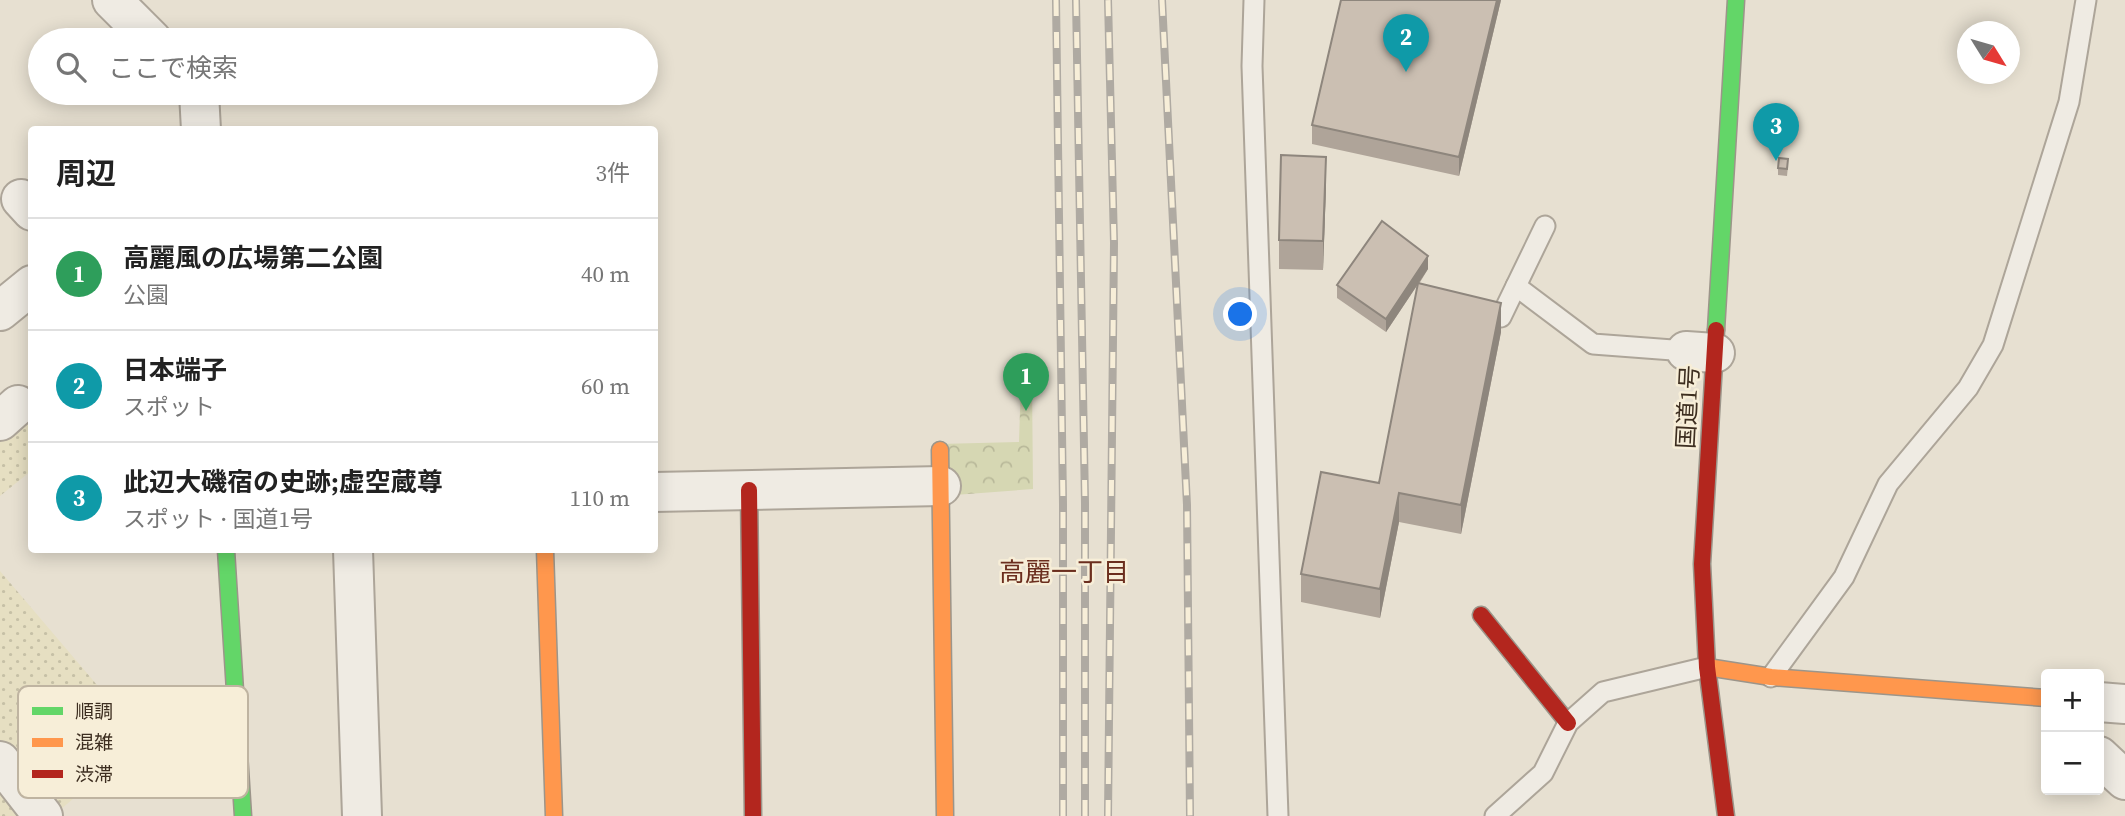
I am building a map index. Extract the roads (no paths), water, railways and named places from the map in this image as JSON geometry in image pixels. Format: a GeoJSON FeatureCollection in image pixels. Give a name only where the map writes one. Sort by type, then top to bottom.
{"type":"FeatureCollection","features":[{"type":"Feature","properties":{"kind":"main road","name":"国道1号"},"geometry":{"type":"LineString","coordinates":[[1726,816],[1707,667],[1702,564],[1700,352],[1736,0]]}},
{"type":"Feature","properties":{"kind":"main road"},"geometry":{"type":"LineString","coordinates":[[940,468],[945,816]]}},
{"type":"Feature","properties":{"kind":"main road"},"geometry":{"type":"LineString","coordinates":[[749,490],[754,816]]}},
{"type":"Feature","properties":{"kind":"main road"},"geometry":{"type":"LineString","coordinates":[[226,553],[235,686]]}},
{"type":"Feature","properties":{"kind":"main road"},"geometry":{"type":"LineString","coordinates":[[545,553],[554,816]]}},
{"type":"Feature","properties":{"kind":"main road"},"geometry":{"type":"LineString","coordinates":[[1481,615],[1569,723]]}},
{"type":"Feature","properties":{"kind":"main road"},"geometry":{"type":"LineString","coordinates":[[1707,667],[1771,677],[2041,698]]}},
{"type":"Feature","properties":{"kind":"main road"},"geometry":{"type":"LineString","coordinates":[[242,798],[243,816]]}},
{"type":"Feature","properties":{"kind":"street"},"geometry":{"type":"LineString","coordinates":[[112,0],[140,28]]}},
{"type":"Feature","properties":{"kind":"street"},"geometry":{"type":"LineString","coordinates":[[200,105],[201,126]]}},
{"type":"Feature","properties":{"kind":"street"},"geometry":{"type":"LineString","coordinates":[[0,310],[28,288]]}},
{"type":"Feature","properties":{"kind":"street"},"geometry":{"type":"LineString","coordinates":[[658,492],[749,490],[940,468]]}},
{"type":"Feature","properties":{"kind":"street"},"geometry":{"type":"LineString","coordinates":[[353,553],[362,816]]}},
{"type":"Feature","properties":{"kind":"street"},"geometry":{"type":"LineString","coordinates":[[2104,703],[2125,705]]}},
{"type":"Feature","properties":{"kind":"street"},"geometry":{"type":"LineString","coordinates":[[0,761],[18,784]]}},
{"type":"Feature","properties":{"kind":"street"},"geometry":{"type":"LineString","coordinates":[[2104,761],[2125,780]]}},
{"type":"Feature","properties":{"kind":"street"},"geometry":{"type":"LineString","coordinates":[[29,798],[43,816]]}},
{"type":"Feature","properties":{"kind":"lane"},"geometry":{"type":"LineString","coordinates":[[1254,0],[1252,91],[1278,816]]}},
{"type":"Feature","properties":{"kind":"lane"},"geometry":{"type":"LineString","coordinates":[[1771,677],[1844,577],[1888,484],[1968,388],[1993,345],[2069,102],[2086,0]]}},
{"type":"Feature","properties":{"kind":"lane"},"geometry":{"type":"LineString","coordinates":[[1501,317],[1545,226]]}},
{"type":"Feature","properties":{"kind":"lane"},"geometry":{"type":"LineString","coordinates":[[1516,286],[1593,344],[1700,352]]}},
{"type":"Feature","properties":{"kind":"lane"},"geometry":{"type":"LineString","coordinates":[[1495,816],[1543,773],[1569,723],[1602,692],[1707,667]]}},
{"type":"Feature","properties":{"kind":"railway"},"geometry":{"type":"LineString","coordinates":[[1056,0],[1063,504],[1063,816]]}},
{"type":"Feature","properties":{"kind":"railway"},"geometry":{"type":"LineString","coordinates":[[1076,0],[1085,503],[1085,816]]}},
{"type":"Feature","properties":{"kind":"railway"},"geometry":{"type":"LineString","coordinates":[[1108,0],[1114,243],[1108,816]]}},
{"type":"Feature","properties":{"kind":"railway"},"geometry":{"type":"LineString","coordinates":[[1162,0],[1187,505],[1190,816]]}},
{"type":"Feature","properties":{"kind":"place","name":"日本端子"},"geometry":{"type":"Point","coordinates":[1406,72]}},
{"type":"Feature","properties":{"kind":"place","name":"此辺大磯宿の史跡;虚空蔵尊"},"geometry":{"type":"Point","coordinates":[1776,161]}},
{"type":"Feature","properties":{"kind":"place","name":"高麗風の広場第二公園"},"geometry":{"type":"Point","coordinates":[1026,411]}},
{"type":"Feature","properties":{"kind":"district","name":"高麗一丁目"},"geometry":{"type":"Point","coordinates":[1064,572]}}]}
